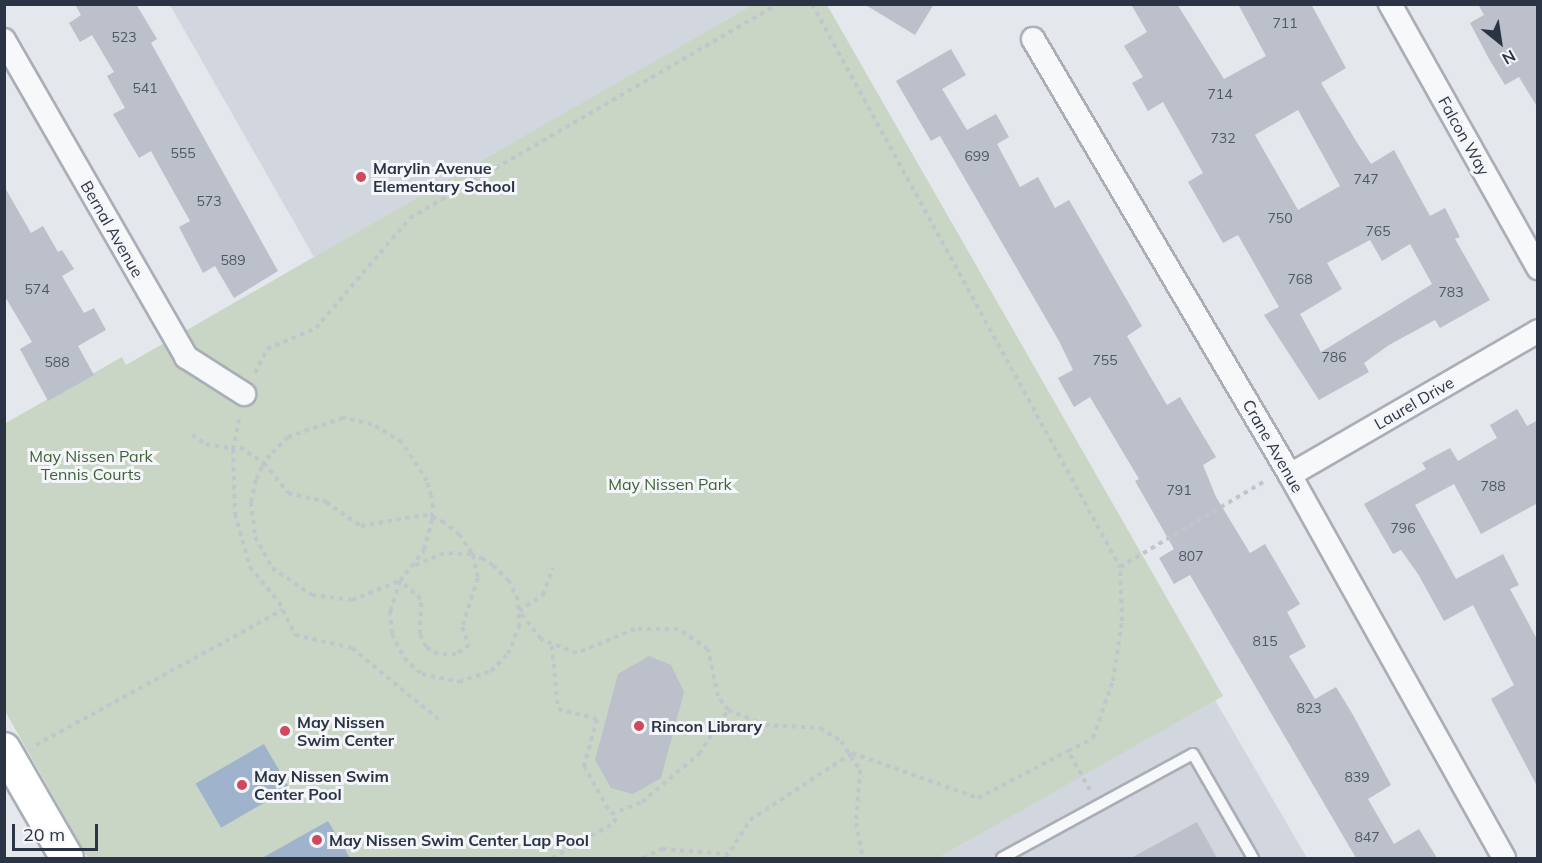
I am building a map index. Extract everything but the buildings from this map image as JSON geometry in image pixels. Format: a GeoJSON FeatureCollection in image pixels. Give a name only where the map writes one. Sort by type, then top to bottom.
{"type":"FeatureCollection","features":[{"type":"Feature","properties":{"kind":"street","name":"Falcon Way"},"geometry":{"type":"LineString","coordinates":[[1390,4],[1538,268]]}},
{"type":"Feature","properties":{"kind":"street","name":"Crane Avenue"},"geometry":{"type":"LineString","coordinates":[[1033,39],[1288,471],[1504,858]]}},
{"type":"Feature","properties":{"kind":"street","name":"Bernal Avenue"},"geometry":{"type":"LineString","coordinates":[[4,40],[186,357],[244,394]]}},
{"type":"Feature","properties":{"kind":"street","name":"Laurel Drive"},"geometry":{"type":"LineString","coordinates":[[1288,471],[1538,331]]}},
{"type":"Feature","properties":{"kind":"street"},"geometry":{"type":"LineString","coordinates":[[18,748],[67,858]]}},
{"type":"Feature","properties":{"kind":"lane"},"geometry":{"type":"LineString","coordinates":[[1002,858],[1193,754],[1252,858]]}},
{"type":"Feature","properties":{"kind":"path"},"geometry":{"type":"LineString","coordinates":[[438,719],[352,648],[295,634],[283,610],[240,544],[233,449],[244,394],[267,349],[316,328],[410,218],[778,4]]}},
{"type":"Feature","properties":{"kind":"path"},"geometry":{"type":"LineString","coordinates":[[240,447],[264,463],[288,493],[326,502],[361,526],[401,516],[432,517],[459,534],[473,555],[509,582],[519,611],[530,630],[552,646],[590,651],[635,629],[678,629],[708,649],[718,696],[728,710],[765,725],[820,728],[852,753],[978,798],[1093,738],[1113,681],[1122,621],[1120,567],[813,4]]}},
{"type":"Feature","properties":{"kind":"path"},"geometry":{"type":"LineString","coordinates":[[343,418],[372,424],[402,442],[416,459],[430,490],[432,517],[427,543],[414,566],[400,580],[374,595],[342,601],[285,581],[262,554],[253,526],[251,502],[264,463],[288,436],[313,424],[343,418]]}},
{"type":"Feature","properties":{"kind":"path"},"geometry":{"type":"LineString","coordinates":[[192,435],[206,444],[233,449]]}},
{"type":"Feature","properties":{"kind":"path"},"geometry":{"type":"LineString","coordinates":[[1120,567],[1288,471]]}},
{"type":"Feature","properties":{"kind":"path"},"geometry":{"type":"LineString","coordinates":[[414,566],[444,554],[473,555]]}},
{"type":"Feature","properties":{"kind":"path"},"geometry":{"type":"LineString","coordinates":[[400,580],[421,599],[420,634],[426,647],[456,654],[469,645],[462,627],[477,590],[473,555]]}},
{"type":"Feature","properties":{"kind":"path"},"geometry":{"type":"LineString","coordinates":[[400,580],[390,611],[392,634],[404,658],[432,679],[459,682],[491,671],[514,645],[519,611],[543,594],[553,568]]}},
{"type":"Feature","properties":{"kind":"path"},"geometry":{"type":"LineString","coordinates":[[18,748],[283,610]]}},
{"type":"Feature","properties":{"kind":"path"},"geometry":{"type":"LineString","coordinates":[[552,646],[558,710],[597,719],[584,766],[616,822],[552,858]]}},
{"type":"Feature","properties":{"kind":"path"},"geometry":{"type":"LineString","coordinates":[[611,814],[642,802],[699,754],[728,710]]}},
{"type":"Feature","properties":{"kind":"path"},"geometry":{"type":"LineString","coordinates":[[1068,751],[1099,805]]}},
{"type":"Feature","properties":{"kind":"path"},"geometry":{"type":"LineString","coordinates":[[643,858],[662,849],[727,856],[750,820],[852,753]]}},
{"type":"Feature","properties":{"kind":"path"},"geometry":{"type":"LineString","coordinates":[[852,753],[862,784],[855,823],[863,858]]}},
{"type":"Feature","properties":{"kind":"shaded area","name":"Marylin Avenue Elementary School"},"geometry":{"type":"Polygon","coordinates":[[[170,5],[752,5],[314,257],[170,5]]]}},
{"type":"Feature","properties":{"kind":"shaded area"},"geometry":{"type":"Polygon","coordinates":[[[1215,700],[1307,858],[938,858],[1215,700]]]}},
{"type":"Feature","properties":{"kind":"green space","name":"May Nissen Park"},"geometry":{"type":"Polygon","coordinates":[[[752,5],[827,5],[1223,696],[938,858],[88,858],[5,711],[4,424],[122,357],[126,365],[752,5]]]}},
{"type":"Feature","properties":{"kind":"water","name":"May Nissen Swim Center Pool"},"geometry":{"type":"Polygon","coordinates":[[[264,744],[290,788],[221,828],[196,784],[264,744]]]}},
{"type":"Feature","properties":{"kind":"water","name":"May Nissen Swim Center Lap Pool"},"geometry":{"type":"Polygon","coordinates":[[[328,821],[350,858],[262,858],[328,821]]]}},
{"type":"Feature","properties":{"kind":"place","name":"Marylin Avenue Elementary School"},"geometry":{"type":"Point","coordinates":[361,177]}},
{"type":"Feature","properties":{"kind":"place","name":"Rincon Library"},"geometry":{"type":"Point","coordinates":[639,726]}},
{"type":"Feature","properties":{"kind":"place","name":"May Nissen Swim Center"},"geometry":{"type":"Point","coordinates":[285,731]}},
{"type":"Feature","properties":{"kind":"place","name":"May Nissen Swim Center Pool"},"geometry":{"type":"Point","coordinates":[242,785]}},
{"type":"Feature","properties":{"kind":"place","name":"May Nissen Swim Center Lap Pool"},"geometry":{"type":"Point","coordinates":[317,840]}},
{"type":"Feature","properties":{"kind":"park label","name":"May Nissen Park Tennis Courts"},"geometry":{"type":"Point","coordinates":[91,465]}}]}
